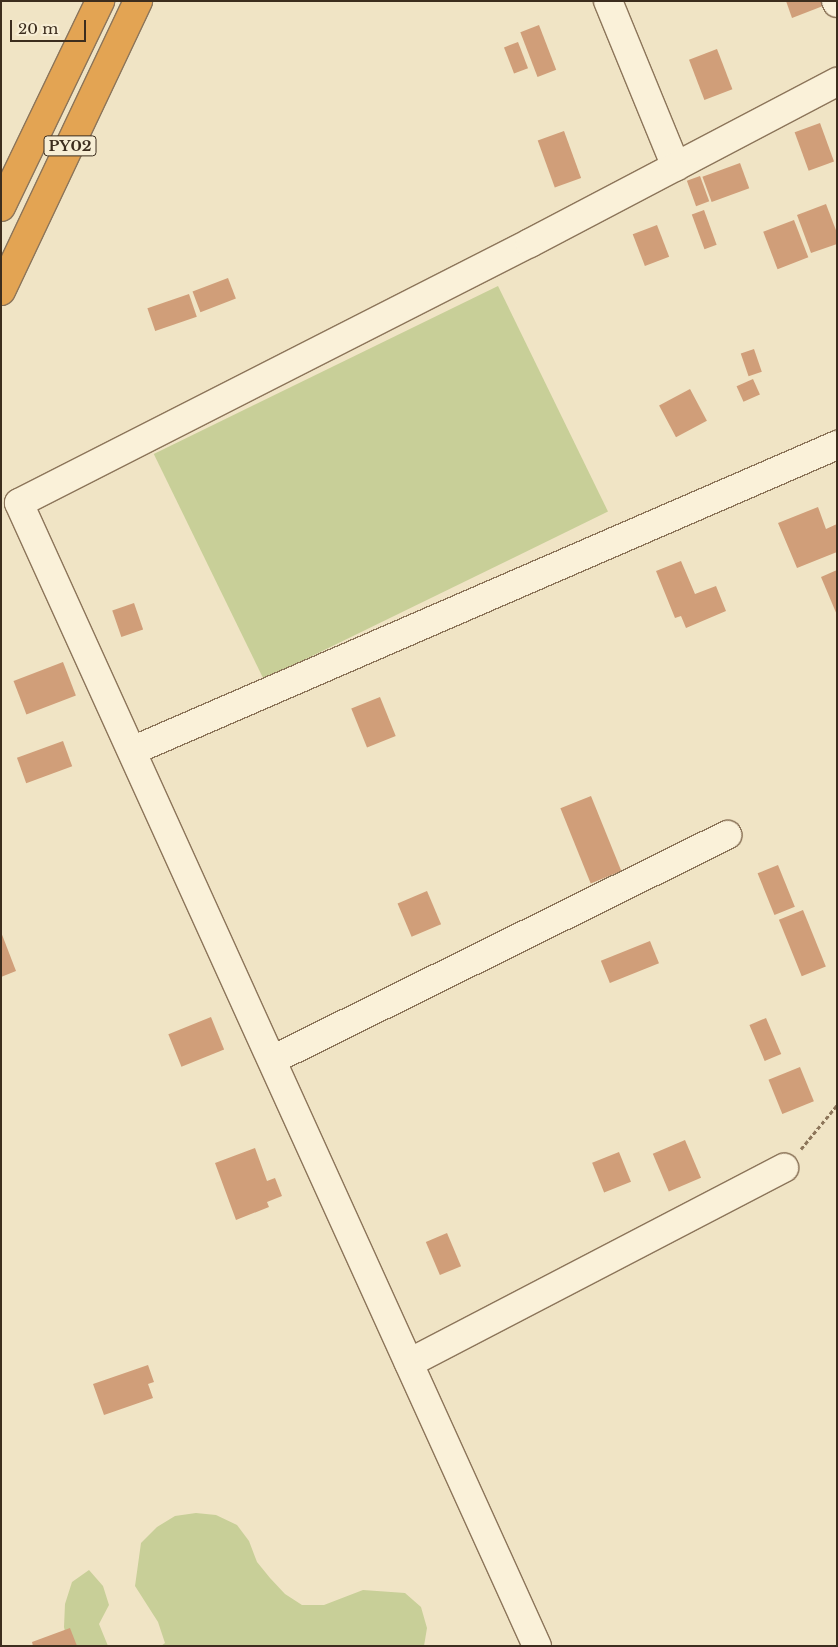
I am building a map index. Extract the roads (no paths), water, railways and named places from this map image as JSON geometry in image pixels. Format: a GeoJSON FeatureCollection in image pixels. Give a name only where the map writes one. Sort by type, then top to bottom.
{"type":"FeatureCollection","features":[{"type":"Feature","properties":{"kind":"highway","name":"PY02"},"geometry":{"type":"LineString","coordinates":[[1,207],[100,1]]}},
{"type":"Feature","properties":{"kind":"highway","name":"PY02"},"geometry":{"type":"LineString","coordinates":[[1,291],[138,1]]}},
{"type":"Feature","properties":{"kind":"street"},"geometry":{"type":"LineString","coordinates":[[608,1],[676,167]]}},
{"type":"Feature","properties":{"kind":"street"},"geometry":{"type":"LineString","coordinates":[[537,1646],[19,503],[530,243],[837,82]]}},
{"type":"Feature","properties":{"kind":"street"},"geometry":{"type":"LineString","coordinates":[[132,751],[837,445]]}},
{"type":"Feature","properties":{"kind":"street"},"geometry":{"type":"LineString","coordinates":[[272,1060],[727,835]]}},
{"type":"Feature","properties":{"kind":"street"},"geometry":{"type":"LineString","coordinates":[[409,1362],[784,1168]]}}]}
